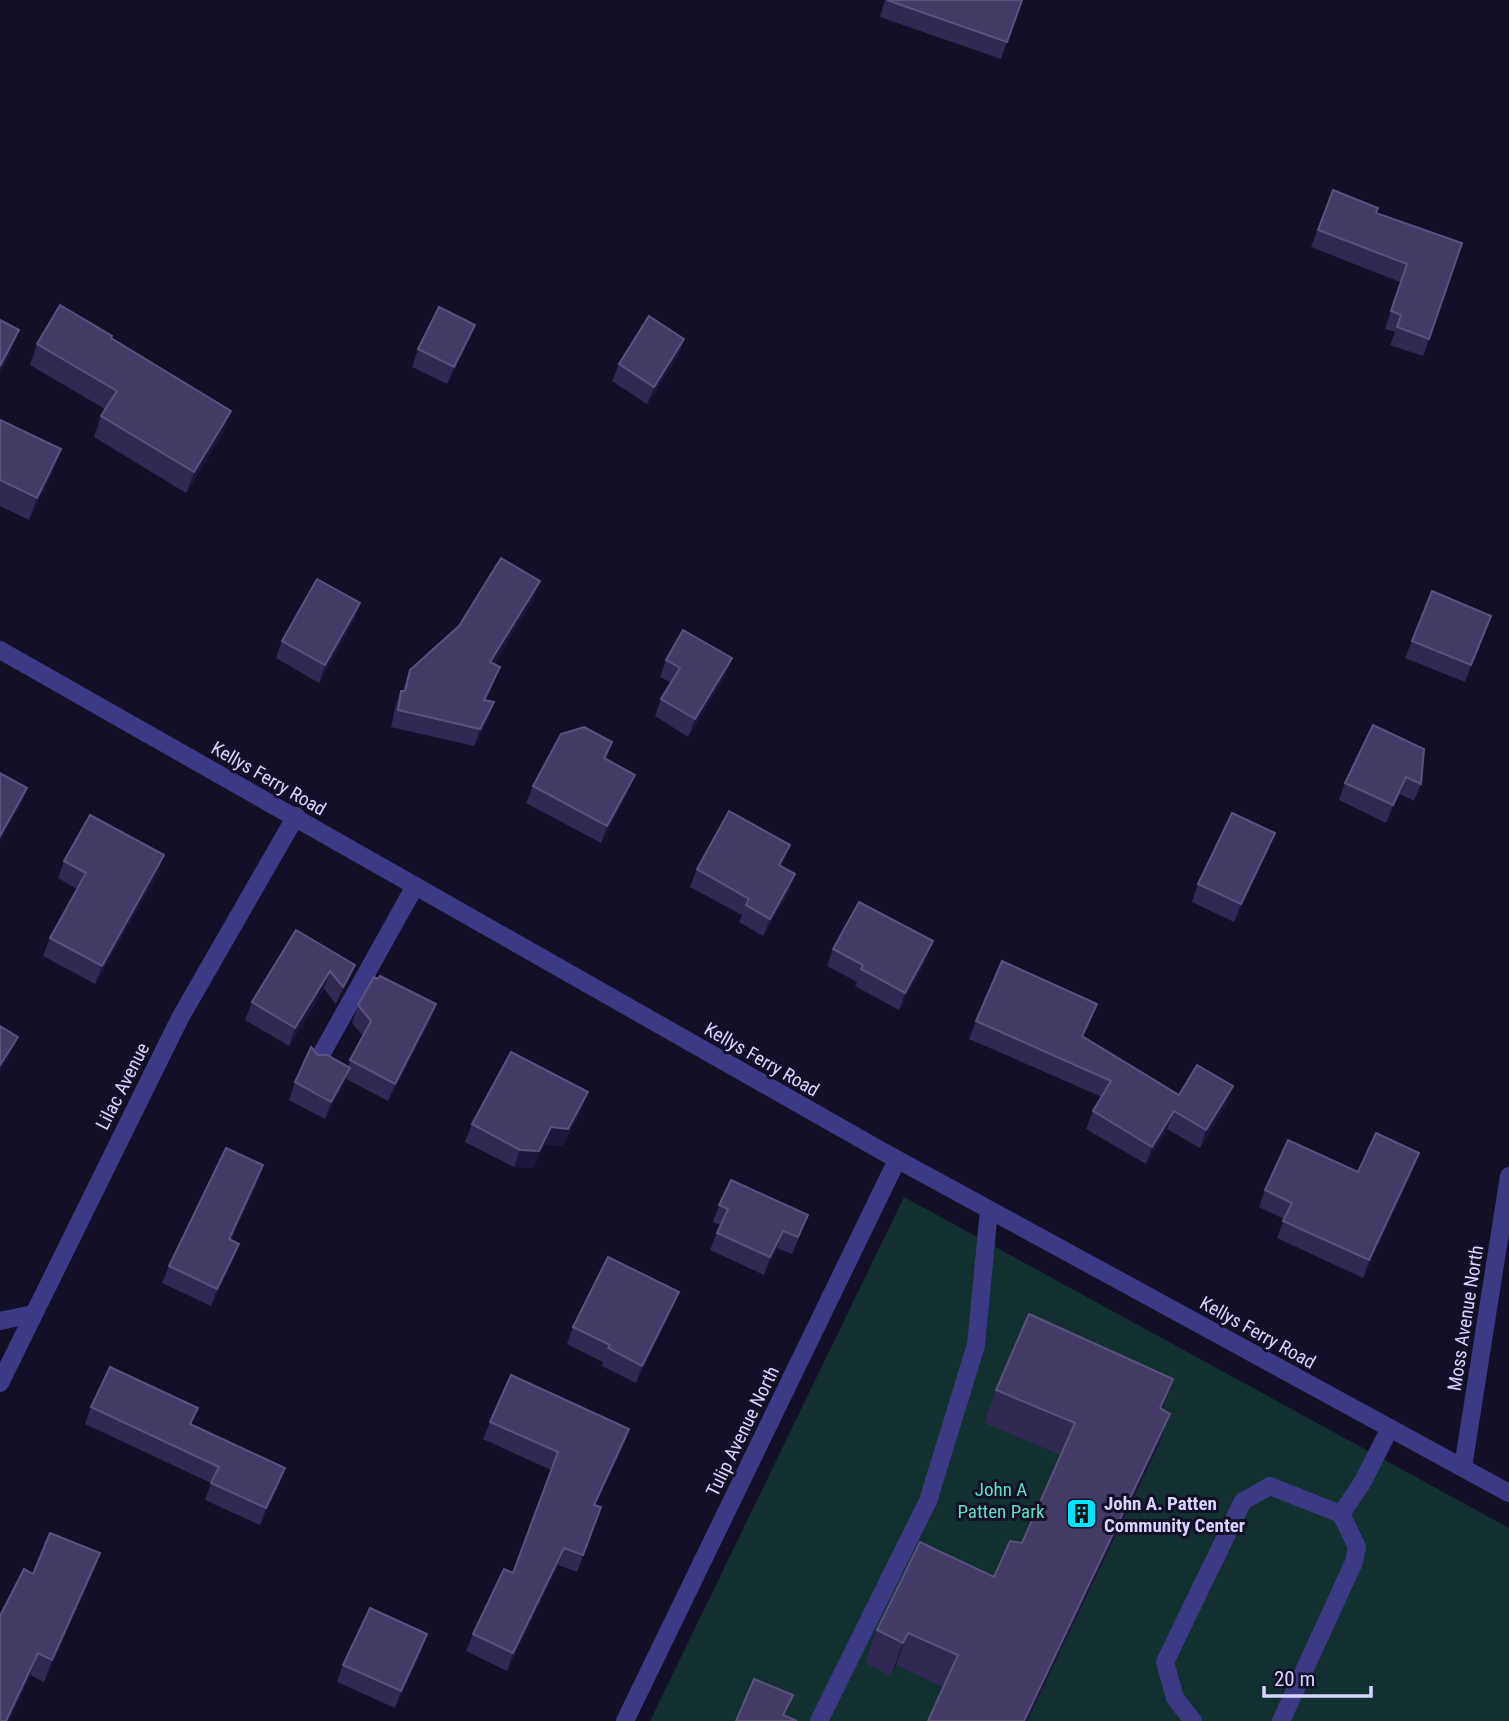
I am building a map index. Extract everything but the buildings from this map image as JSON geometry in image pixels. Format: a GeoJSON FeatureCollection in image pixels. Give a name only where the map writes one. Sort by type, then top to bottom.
{"type":"FeatureCollection","features":[{"type":"Feature","properties":{"kind":"street","name":"Kellys Ferry Road"},"geometry":{"type":"LineString","coordinates":[[0,650],[897,1160],[1509,1493]]}},
{"type":"Feature","properties":{"kind":"street","name":"Lilac Avenue"},"geometry":{"type":"LineString","coordinates":[[0,1382],[180,1018],[296,816]]}},
{"type":"Feature","properties":{"kind":"street"},"geometry":{"type":"LineString","coordinates":[[317,1062],[415,886]]}},
{"type":"Feature","properties":{"kind":"street","name":"Tulip Avenue North"},"geometry":{"type":"LineString","coordinates":[[625,1721],[897,1160]]}},
{"type":"Feature","properties":{"kind":"street","name":"Moss Avenue North"},"geometry":{"type":"LineString","coordinates":[[1463,1467],[1509,1176]]}},
{"type":"Feature","properties":{"kind":"street"},"geometry":{"type":"LineString","coordinates":[[819,1721],[928,1501],[976,1345],[989,1210]]}},
{"type":"Feature","properties":{"kind":"street"},"geometry":{"type":"LineString","coordinates":[[0,1321],[33,1314]]}},
{"type":"Feature","properties":{"kind":"street"},"geometry":{"type":"LineString","coordinates":[[1341,1514],[1362,1483],[1390,1428]]}},
{"type":"Feature","properties":{"kind":"street"},"geometry":{"type":"LineString","coordinates":[[1193,1721],[1175,1698],[1165,1662],[1242,1501],[1270,1486],[1341,1514],[1357,1547],[1354,1562],[1281,1721]]}},
{"type":"Feature","properties":{"kind":"green space","name":"John A Patten Park"},"geometry":{"type":"Polygon","coordinates":[[[904,1197],[1509,1528],[1509,1721],[650,1721],[904,1197]]]}},
{"type":"Feature","properties":{"kind":"place","name":"John A. Patten Community Center"},"geometry":{"type":"Point","coordinates":[1081,1514]}}]}
